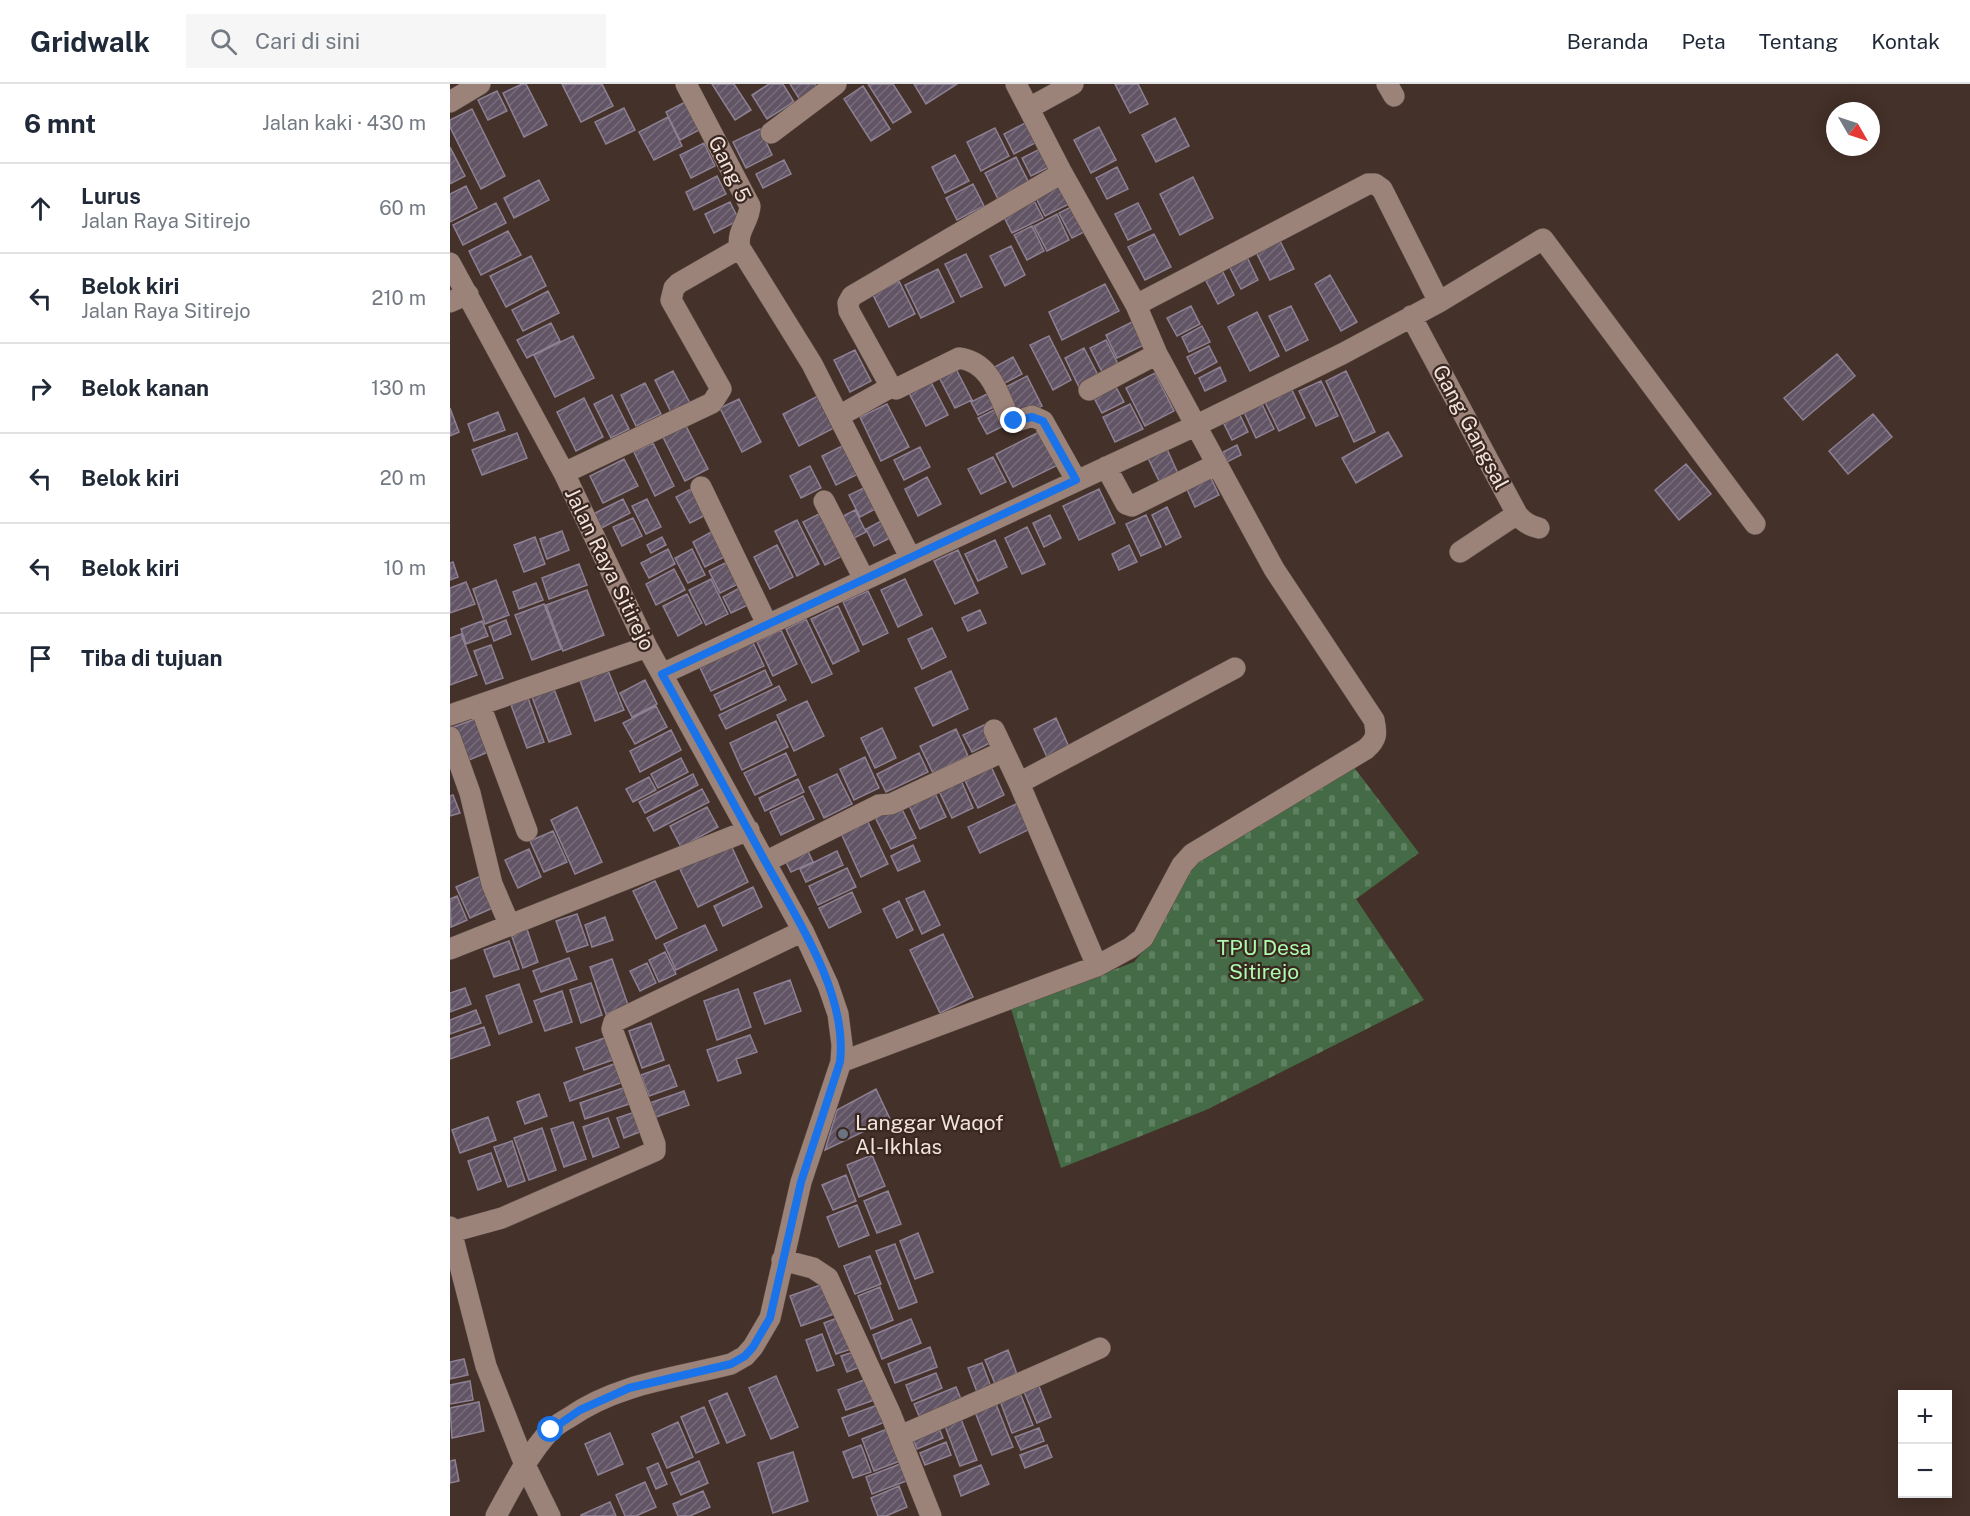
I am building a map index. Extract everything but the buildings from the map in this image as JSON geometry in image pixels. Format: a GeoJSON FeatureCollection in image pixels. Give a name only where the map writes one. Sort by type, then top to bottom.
{"type":"FeatureCollection","features":[{"type":"Feature","properties":{"kind":"street"},"geometry":{"type":"LineString","coordinates":[[450,102],[480,84]]}},
{"type":"Feature","properties":{"kind":"street","name":"Gang 5"},"geometry":{"type":"LineString","coordinates":[[687,84],[750,206],[750,214],[740,231],[738,241],[742,251]]}},
{"type":"Feature","properties":{"kind":"street"},"geometry":{"type":"LineString","coordinates":[[771,133],[836,84]]}},
{"type":"Feature","properties":{"kind":"street"},"geometry":{"type":"LineString","coordinates":[[840,1062],[1097,966],[1130,948],[1143,938],[1182,865],[1192,854],[1366,749],[1375,741],[1377,732],[1374,720],[1274,569],[1157,354],[1136,305],[1062,173],[1016,84]]}},
{"type":"Feature","properties":{"kind":"street"},"geometry":{"type":"LineString","coordinates":[[1029,108],[1073,84]]}},
{"type":"Feature","properties":{"kind":"street"},"geometry":{"type":"LineString","coordinates":[[1062,173],[852,296],[848,303],[849,311],[891,387],[896,389],[959,358],[976,362],[988,373],[1009,418],[1017,422],[1032,417],[1043,421],[1076,480]]}},
{"type":"Feature","properties":{"kind":"street"},"geometry":{"type":"LineString","coordinates":[[1136,305],[1368,184],[1375,184],[1382,189],[1439,302]]}},
{"type":"Feature","properties":{"kind":"street"},"geometry":{"type":"LineString","coordinates":[[662,674],[1197,425],[1342,354],[1439,302],[1543,239],[1755,524]]}},
{"type":"Feature","properties":{"kind":"street"},"geometry":{"type":"LineString","coordinates":[[564,473],[712,403],[717,397],[721,389],[671,300],[671,294],[679,283],[742,251],[812,364],[910,557]]}},
{"type":"Feature","properties":{"kind":"street","name":"Jalan Raya Sitirejo"},"geometry":{"type":"LineString","coordinates":[[450,264],[459,298],[509,375],[564,473],[647,647],[803,931],[828,985],[838,1014],[842,1045],[840,1062],[801,1182],[770,1318],[760,1337],[745,1356],[731,1364],[629,1388],[580,1410],[551,1430],[525,1465],[496,1516]]}},
{"type":"Feature","properties":{"kind":"street","name":"Gang Gangsal"},"geometry":{"type":"LineString","coordinates":[[1411,316],[1517,514],[1522,521],[1539,528]]}},
{"type":"Feature","properties":{"kind":"street"},"geometry":{"type":"LineString","coordinates":[[1089,390],[1157,354]]}},
{"type":"Feature","properties":{"kind":"street"},"geometry":{"type":"LineString","coordinates":[[839,416],[891,387]]}},
{"type":"Feature","properties":{"kind":"street"},"geometry":{"type":"LineString","coordinates":[[1106,467],[1128,506],[1132,506],[1217,464]]}},
{"type":"Feature","properties":{"kind":"street"},"geometry":{"type":"LineString","coordinates":[[701,487],[767,624]]}},
{"type":"Feature","properties":{"kind":"street"},"geometry":{"type":"LineString","coordinates":[[824,501],[864,579]]}},
{"type":"Feature","properties":{"kind":"street"},"geometry":{"type":"LineString","coordinates":[[1460,552],[1517,514]]}},
{"type":"Feature","properties":{"kind":"street"},"geometry":{"type":"LineString","coordinates":[[451,712],[480,705],[647,647]]}},
{"type":"Feature","properties":{"kind":"street"},"geometry":{"type":"LineString","coordinates":[[1019,783],[1235,668]]}},
{"type":"Feature","properties":{"kind":"street"},"geometry":{"type":"LineString","coordinates":[[480,705],[527,831]]}},
{"type":"Feature","properties":{"kind":"street"},"geometry":{"type":"LineString","coordinates":[[994,730],[1097,966]]}},
{"type":"Feature","properties":{"kind":"street"},"geometry":{"type":"LineString","coordinates":[[450,737],[470,793],[492,884],[510,926]]}},
{"type":"Feature","properties":{"kind":"street"},"geometry":{"type":"LineString","coordinates":[[765,862],[879,805],[891,804],[1004,751]]}},
{"type":"Feature","properties":{"kind":"street"},"geometry":{"type":"LineString","coordinates":[[450,950],[749,830]]}},
{"type":"Feature","properties":{"kind":"street"},"geometry":{"type":"LineString","coordinates":[[550,1516],[525,1465],[486,1366],[451,1229],[502,1218],[655,1151],[655,1144],[612,1029],[614,1022],[803,931]]}},
{"type":"Feature","properties":{"kind":"street"},"geometry":{"type":"LineString","coordinates":[[782,1260],[813,1268],[828,1278],[900,1436],[931,1516]]}},
{"type":"Feature","properties":{"kind":"street"},"geometry":{"type":"LineString","coordinates":[[900,1436],[1100,1348]]}},
{"type":"Feature","properties":{"kind":"green space","name":"TPU Desa Sitirejo"},"geometry":{"type":"Polygon","coordinates":[[[1350,762],[1419,853],[1356,899],[1424,1000],[1206,1110],[1061,1168],[1011,1009],[1134,962],[1146,947],[1187,869],[1350,762]]]}},
{"type":"Feature","properties":{"kind":"place","name":"Langgar Waqof Al-Ikhlas"},"geometry":{"type":"Point","coordinates":[843,1134]}},
{"type":"Feature","properties":{"kind":"route"},"geometry":{"type":"LineString","coordinates":[[551,1430],[580,1410],[607,1396],[629,1388],[731,1364],[745,1356],[753,1347],[770,1318],[801,1182],[840,1062],[842,1045],[838,1014],[828,985],[774,876],[662,674],[1076,480],[1043,421],[1032,417],[1014,421]]}}]}
